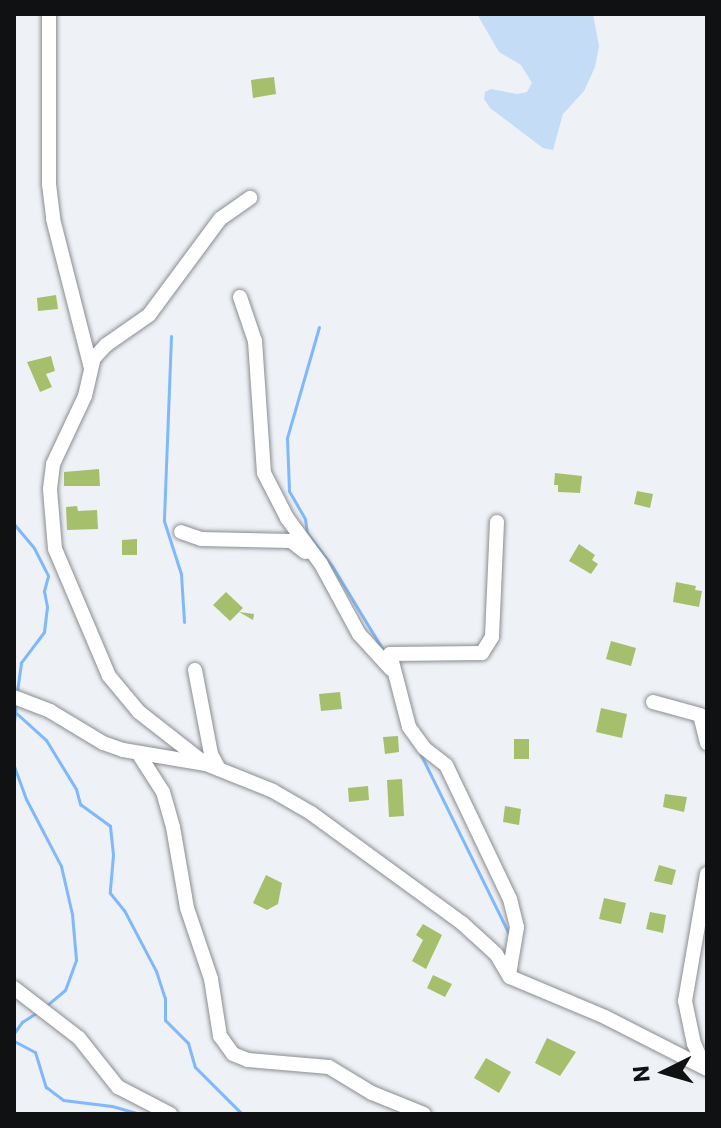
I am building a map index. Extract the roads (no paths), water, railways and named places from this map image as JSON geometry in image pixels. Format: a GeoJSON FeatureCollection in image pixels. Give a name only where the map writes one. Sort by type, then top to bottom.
{"type":"FeatureCollection","features":[{"type":"Feature","properties":{"kind":"street"},"geometry":{"type":"LineString","coordinates":[[49,14],[49,184],[53,219],[91,368]]}},
{"type":"Feature","properties":{"kind":"street"},"geometry":{"type":"LineString","coordinates":[[213,767],[169,738],[119,691],[96,648],[55,549],[50,489],[53,464],[76,419],[94,358],[106,345],[149,315],[220,219],[250,198]]}},
{"type":"Feature","properties":{"kind":"street"},"geometry":{"type":"LineString","coordinates":[[240,297],[255,341],[264,473],[287,518],[321,564],[359,634],[391,669]]}},
{"type":"Feature","properties":{"kind":"street"},"geometry":{"type":"LineString","coordinates":[[497,522],[492,637],[487,647],[482,653],[471,656],[390,654],[391,669],[409,727],[424,748],[446,765],[510,899],[517,927],[509,975]]}},
{"type":"Feature","properties":{"kind":"street"},"geometry":{"type":"LineString","coordinates":[[181,532],[201,539],[291,541],[321,564]]}},
{"type":"Feature","properties":{"kind":"street"},"geometry":{"type":"LineString","coordinates":[[195,670],[213,767]]}},
{"type":"Feature","properties":{"kind":"street"},"geometry":{"type":"LineString","coordinates":[[14,697],[50,711],[103,743],[213,767],[273,791],[311,813],[462,923],[496,954],[509,975],[705,1067]]}},
{"type":"Feature","properties":{"kind":"street"},"geometry":{"type":"LineString","coordinates":[[653,702],[700,715],[707,743]]}},
{"type":"Feature","properties":{"kind":"street"},"geometry":{"type":"LineString","coordinates":[[138,753],[163,792],[187,908],[211,979],[220,1036],[233,1054],[248,1060],[329,1067],[372,1093],[424,1114]]}},
{"type":"Feature","properties":{"kind":"street"},"geometry":{"type":"LineString","coordinates":[[705,1067],[694,1044],[685,1001],[707,874]]}},
{"type":"Feature","properties":{"kind":"street"},"geometry":{"type":"LineString","coordinates":[[14,988],[79,1038],[118,1087],[170,1114]]}},
{"type":"Feature","properties":{"kind":"waterway"},"geometry":{"type":"LineString","coordinates":[[319,327],[287,438],[289,491],[305,519],[307,533],[332,566],[383,650]]}},
{"type":"Feature","properties":{"kind":"waterway"},"geometry":{"type":"LineString","coordinates":[[171,336],[164,521],[181,574],[184,622]]}},
{"type":"Feature","properties":{"kind":"waterway"},"geometry":{"type":"LineString","coordinates":[[14,524],[34,548],[48,576],[44,591],[47,607],[44,632],[21,663],[17,692]]}},
{"type":"Feature","properties":{"kind":"waterway"},"geometry":{"type":"LineString","coordinates":[[14,722],[16,704]]}},
{"type":"Feature","properties":{"kind":"waterway"},"geometry":{"type":"LineString","coordinates":[[15,712],[46,740],[76,789],[80,804],[110,826],[113,855],[110,893],[124,910],[156,971],[165,998],[165,1020],[188,1043],[195,1067],[242,1114]]}},
{"type":"Feature","properties":{"kind":"waterway"},"geometry":{"type":"LineString","coordinates":[[419,751],[509,934]]}},
{"type":"Feature","properties":{"kind":"waterway"},"geometry":{"type":"LineString","coordinates":[[14,766],[26,799],[61,866],[72,914],[76,960],[65,990],[45,1007]]}},
{"type":"Feature","properties":{"kind":"waterway"},"geometry":{"type":"LineString","coordinates":[[14,1033],[22,1022],[36,1013]]}},
{"type":"Feature","properties":{"kind":"waterway"},"geometry":{"type":"LineString","coordinates":[[706,1034],[707,1020]]}},
{"type":"Feature","properties":{"kind":"waterway"},"geometry":{"type":"LineString","coordinates":[[14,1041],[35,1052],[46,1087],[63,1100],[112,1106],[140,1114]]}}]}
